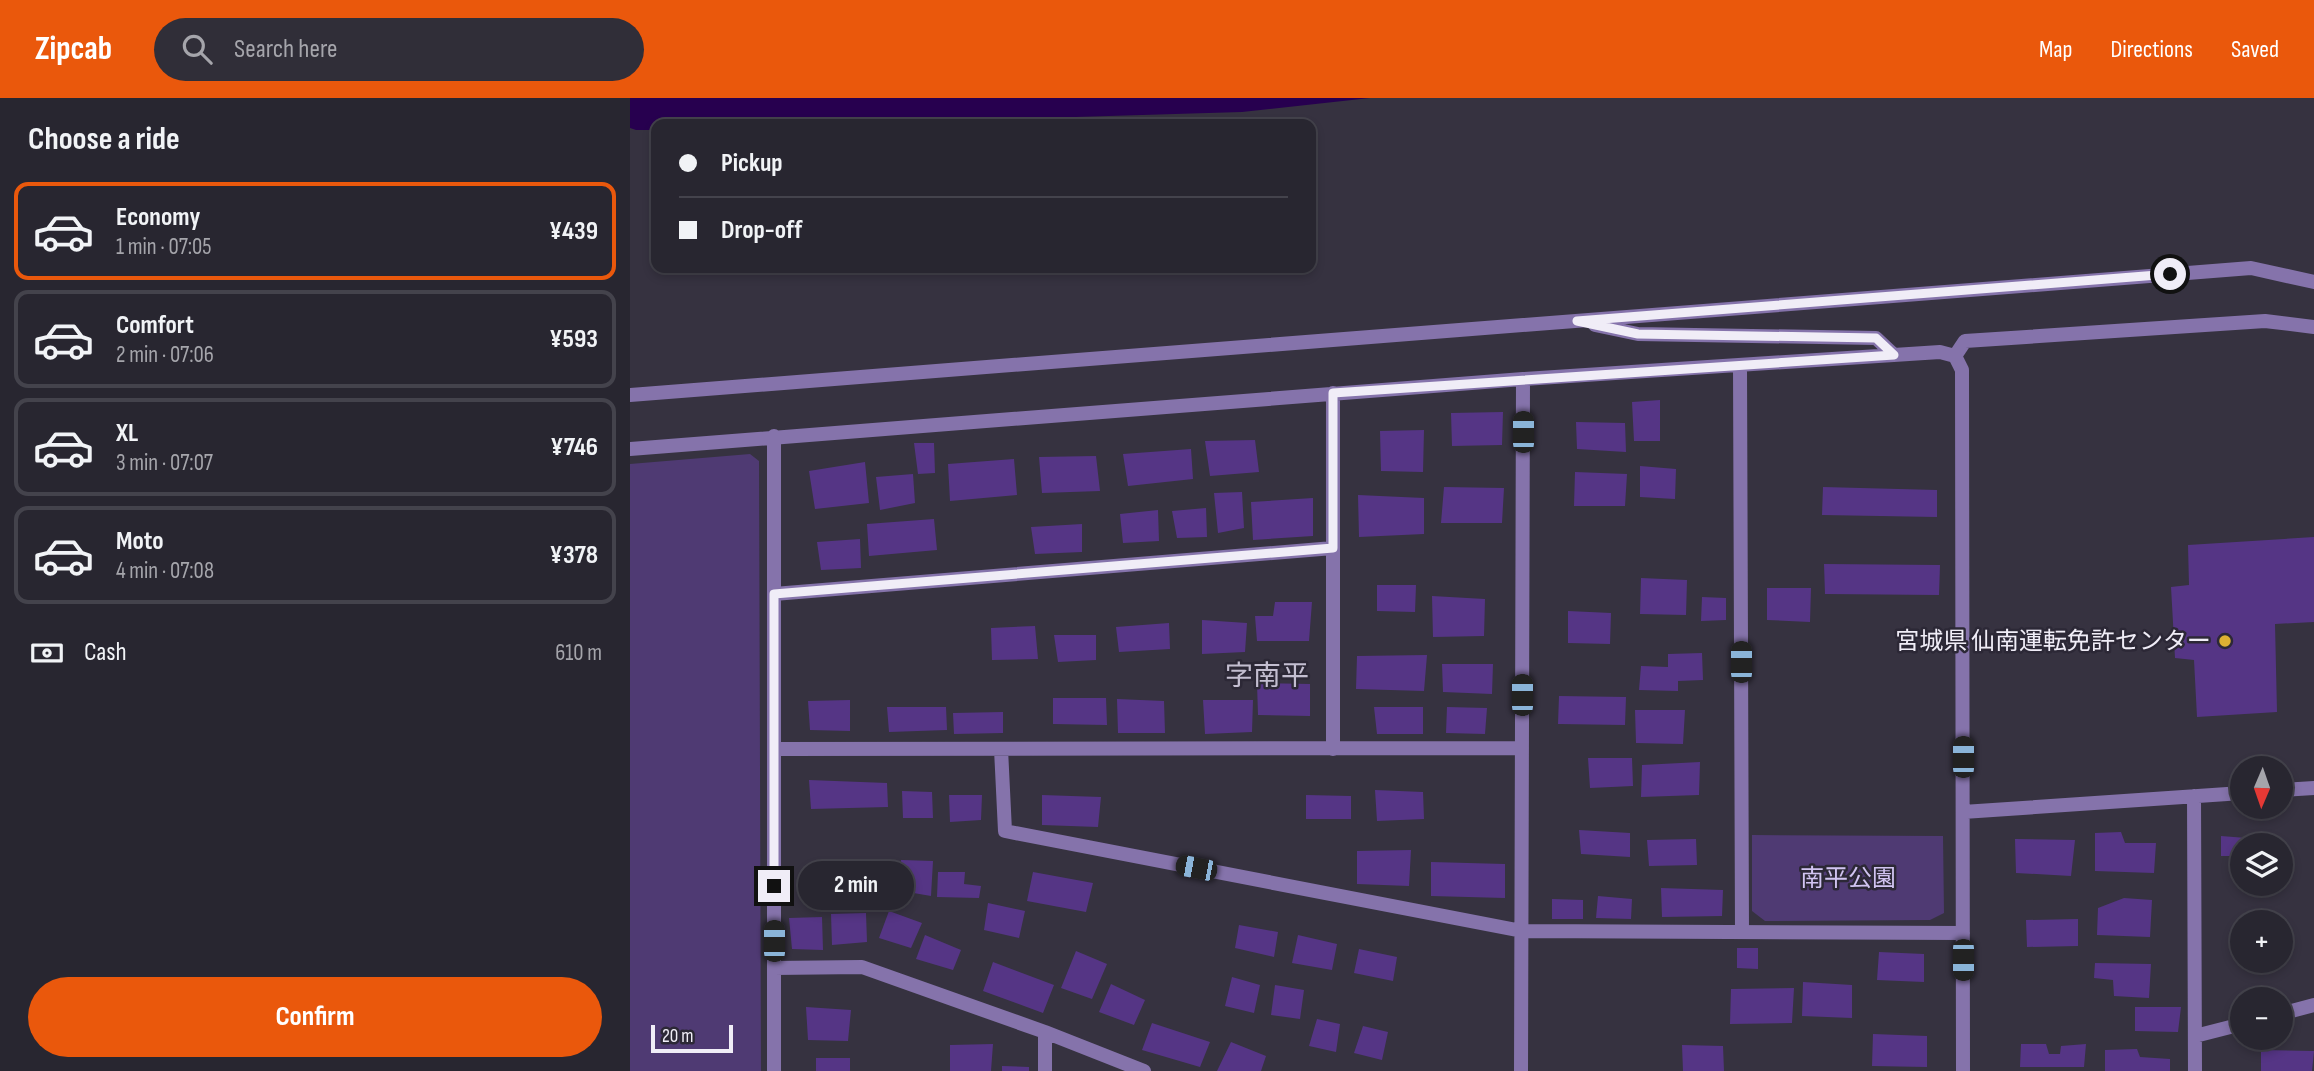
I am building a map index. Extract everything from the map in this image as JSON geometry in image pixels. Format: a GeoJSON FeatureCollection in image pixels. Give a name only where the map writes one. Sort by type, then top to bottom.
{"type":"FeatureCollection","features":[{"type":"Feature","properties":{"kind":"street"},"geometry":{"type":"LineString","coordinates":[[630,395],[2251,268],[2314,282]]}},
{"type":"Feature","properties":{"kind":"street"},"geometry":{"type":"LineString","coordinates":[[1577,321],[1638,334],[1876,338],[1894,355]]}},
{"type":"Feature","properties":{"kind":"street"},"geometry":{"type":"LineString","coordinates":[[1955,356],[1965,341],[2265,321],[2314,327]]}},
{"type":"Feature","properties":{"kind":"street"},"geometry":{"type":"LineString","coordinates":[[630,449],[1523,379],[1940,352],[1955,356],[1962,370],[1963,1071]]}},
{"type":"Feature","properties":{"kind":"street"},"geometry":{"type":"LineString","coordinates":[[1740,366],[1742,932]]}},
{"type":"Feature","properties":{"kind":"street"},"geometry":{"type":"LineString","coordinates":[[1521,1071],[1523,379]]}},
{"type":"Feature","properties":{"kind":"street"},"geometry":{"type":"LineString","coordinates":[[1333,393],[1333,748]]}},
{"type":"Feature","properties":{"kind":"street"},"geometry":{"type":"LineString","coordinates":[[774,436],[774,1071]]}},
{"type":"Feature","properties":{"kind":"street"},"geometry":{"type":"LineString","coordinates":[[774,594],[1333,548]]}},
{"type":"Feature","properties":{"kind":"street"},"geometry":{"type":"LineString","coordinates":[[774,749],[1522,748]]}},
{"type":"Feature","properties":{"kind":"street"},"geometry":{"type":"LineString","coordinates":[[1000,749],[1005,831],[1522,931],[1963,933]]}},
{"type":"Feature","properties":{"kind":"street"},"geometry":{"type":"LineString","coordinates":[[2293,789],[2314,788]]}},
{"type":"Feature","properties":{"kind":"street"},"geometry":{"type":"LineString","coordinates":[[1963,812],[2230,794]]}},
{"type":"Feature","properties":{"kind":"street"},"geometry":{"type":"LineString","coordinates":[[2194,796],[2195,1071]]}},
{"type":"Feature","properties":{"kind":"street"},"geometry":{"type":"LineString","coordinates":[[774,968],[862,967],[1045,1032],[1144,1071]]}},
{"type":"Feature","properties":{"kind":"street"},"geometry":{"type":"LineString","coordinates":[[2293,1011],[2314,1005]]}},
{"type":"Feature","properties":{"kind":"street"},"geometry":{"type":"LineString","coordinates":[[2195,1036],[2230,1027]]}},
{"type":"Feature","properties":{"kind":"street"},"geometry":{"type":"LineString","coordinates":[[1045,1032],[1045,1071]]}},
{"type":"Feature","properties":{"kind":"green space"},"geometry":{"type":"Polygon","coordinates":[[[750,454],[759,461],[761,1071],[630,1071],[630,464],[750,454]]]}},
{"type":"Feature","properties":{"kind":"green space","name":"南平公園"},"geometry":{"type":"Polygon","coordinates":[[[1752,835],[1943,836],[1944,913],[1930,920],[1765,921],[1752,911],[1752,835]]]}},
{"type":"Feature","properties":{"kind":"shaded area"},"geometry":{"type":"Polygon","coordinates":[[[630,98],[1370,98],[1242,112],[1005,119],[651,119],[651,130],[630,128],[630,98]]]}},
{"type":"Feature","properties":{"kind":"building"},"geometry":{"type":"Polygon","coordinates":[[[1660,400],[1660,441],[1634,441],[1632,402],[1660,400]]]}},
{"type":"Feature","properties":{"kind":"building"},"geometry":{"type":"Polygon","coordinates":[[[1503,412],[1502,445],[1452,446],[1451,413],[1503,412]]]}},
{"type":"Feature","properties":{"kind":"building"},"geometry":{"type":"Polygon","coordinates":[[[1576,422],[1625,423],[1626,452],[1577,449],[1576,422]]]}},
{"type":"Feature","properties":{"kind":"building"},"geometry":{"type":"Polygon","coordinates":[[[1424,430],[1423,472],[1381,471],[1380,431],[1424,430]]]}},
{"type":"Feature","properties":{"kind":"building"},"geometry":{"type":"Polygon","coordinates":[[[1255,440],[1259,472],[1210,476],[1205,441],[1255,440]]]}},
{"type":"Feature","properties":{"kind":"building"},"geometry":{"type":"Polygon","coordinates":[[[914,443],[934,443],[935,473],[918,474],[914,443]]]}},
{"type":"Feature","properties":{"kind":"building"},"geometry":{"type":"Polygon","coordinates":[[[1191,449],[1193,479],[1128,486],[1123,454],[1191,449]]]}},
{"type":"Feature","properties":{"kind":"building"},"geometry":{"type":"Polygon","coordinates":[[[1096,456],[1100,491],[1042,493],[1039,457],[1096,456]]]}},
{"type":"Feature","properties":{"kind":"building"},"geometry":{"type":"Polygon","coordinates":[[[1014,459],[1017,495],[950,501],[948,464],[1014,459]]]}},
{"type":"Feature","properties":{"kind":"building"},"geometry":{"type":"Polygon","coordinates":[[[865,462],[869,503],[815,509],[809,471],[865,462]]]}},
{"type":"Feature","properties":{"kind":"building"},"geometry":{"type":"Polygon","coordinates":[[[1640,466],[1676,469],[1675,499],[1640,497],[1640,466]]]}},
{"type":"Feature","properties":{"kind":"building"},"geometry":{"type":"Polygon","coordinates":[[[1575,472],[1627,474],[1625,506],[1574,506],[1575,472]]]}},
{"type":"Feature","properties":{"kind":"building"},"geometry":{"type":"Polygon","coordinates":[[[913,474],[915,503],[880,510],[876,477],[913,474]]]}},
{"type":"Feature","properties":{"kind":"building"},"geometry":{"type":"Polygon","coordinates":[[[1444,487],[1504,488],[1502,523],[1441,523],[1444,487]]]}},
{"type":"Feature","properties":{"kind":"building"},"geometry":{"type":"Polygon","coordinates":[[[1823,487],[1937,490],[1937,517],[1822,515],[1823,487]]]}},
{"type":"Feature","properties":{"kind":"building"},"geometry":{"type":"Polygon","coordinates":[[[1242,492],[1244,528],[1218,533],[1214,493],[1242,492]]]}},
{"type":"Feature","properties":{"kind":"building"},"geometry":{"type":"Polygon","coordinates":[[[1358,495],[1424,498],[1424,534],[1359,537],[1358,495]]]}},
{"type":"Feature","properties":{"kind":"building"},"geometry":{"type":"Polygon","coordinates":[[[1313,498],[1313,536],[1253,540],[1251,502],[1313,498]]]}},
{"type":"Feature","properties":{"kind":"building"},"geometry":{"type":"Polygon","coordinates":[[[1206,508],[1207,537],[1177,538],[1172,511],[1206,508]]]}},
{"type":"Feature","properties":{"kind":"building"},"geometry":{"type":"Polygon","coordinates":[[[1158,510],[1159,541],[1123,543],[1120,514],[1158,510]]]}},
{"type":"Feature","properties":{"kind":"building"},"geometry":{"type":"Polygon","coordinates":[[[934,519],[937,550],[869,556],[867,524],[934,519]]]}},
{"type":"Feature","properties":{"kind":"building"},"geometry":{"type":"Polygon","coordinates":[[[1082,524],[1082,552],[1035,554],[1031,527],[1082,524]]]}},
{"type":"Feature","properties":{"kind":"building","name":"宮城県 仙南運転免許センター"},"geometry":{"type":"Polygon","coordinates":[[[2314,537],[2314,622],[2275,624],[2277,712],[2197,717],[2194,660],[2175,658],[2171,587],[2189,585],[2188,545],[2314,537]]]}},
{"type":"Feature","properties":{"kind":"building"},"geometry":{"type":"Polygon","coordinates":[[[860,539],[861,568],[821,570],[817,542],[860,539]]]}},
{"type":"Feature","properties":{"kind":"building"},"geometry":{"type":"Polygon","coordinates":[[[1824,564],[1940,565],[1939,595],[1825,594],[1824,564]]]}},
{"type":"Feature","properties":{"kind":"building"},"geometry":{"type":"Polygon","coordinates":[[[1641,578],[1687,580],[1686,615],[1640,614],[1641,578]]]}},
{"type":"Feature","properties":{"kind":"building"},"geometry":{"type":"Polygon","coordinates":[[[1377,585],[1416,585],[1415,612],[1377,611],[1377,585]]]}},
{"type":"Feature","properties":{"kind":"building"},"geometry":{"type":"Polygon","coordinates":[[[1767,588],[1811,588],[1810,622],[1767,620],[1767,588]]]}},
{"type":"Feature","properties":{"kind":"building"},"geometry":{"type":"Polygon","coordinates":[[[1432,596],[1485,599],[1484,636],[1433,637],[1432,596]]]}},
{"type":"Feature","properties":{"kind":"building"},"geometry":{"type":"Polygon","coordinates":[[[1702,597],[1726,598],[1726,620],[1701,621],[1702,597]]]}},
{"type":"Feature","properties":{"kind":"building"},"geometry":{"type":"Polygon","coordinates":[[[1275,602],[1312,602],[1309,641],[1257,641],[1255,616],[1273,616],[1275,602]]]}},
{"type":"Feature","properties":{"kind":"building"},"geometry":{"type":"Polygon","coordinates":[[[1568,611],[1611,613],[1610,644],[1568,643],[1568,611]]]}},
{"type":"Feature","properties":{"kind":"building"},"geometry":{"type":"Polygon","coordinates":[[[1202,620],[1247,623],[1245,652],[1202,654],[1202,620]]]}},
{"type":"Feature","properties":{"kind":"building"},"geometry":{"type":"Polygon","coordinates":[[[1169,623],[1170,649],[1119,652],[1116,627],[1169,623]]]}},
{"type":"Feature","properties":{"kind":"building"},"geometry":{"type":"Polygon","coordinates":[[[1035,626],[1038,659],[992,660],[991,628],[1035,626]]]}},
{"type":"Feature","properties":{"kind":"building"},"geometry":{"type":"Polygon","coordinates":[[[1054,635],[1096,635],[1096,660],[1058,662],[1054,635]]]}},
{"type":"Feature","properties":{"kind":"building"},"geometry":{"type":"Polygon","coordinates":[[[1702,653],[1703,680],[1678,681],[1678,691],[1639,690],[1641,666],[1668,667],[1668,654],[1702,653]]]}},
{"type":"Feature","properties":{"kind":"building"},"geometry":{"type":"Polygon","coordinates":[[[1427,655],[1424,691],[1356,689],[1357,656],[1427,655]]]}},
{"type":"Feature","properties":{"kind":"building"},"geometry":{"type":"Polygon","coordinates":[[[1442,664],[1493,664],[1492,694],[1443,692],[1442,664]]]}},
{"type":"Feature","properties":{"kind":"building"},"geometry":{"type":"Polygon","coordinates":[[[1257,683],[1310,684],[1310,716],[1258,715],[1257,683]]]}},
{"type":"Feature","properties":{"kind":"building"},"geometry":{"type":"Polygon","coordinates":[[[1559,696],[1626,697],[1625,725],[1558,724],[1559,696]]]}},
{"type":"Feature","properties":{"kind":"building"},"geometry":{"type":"Polygon","coordinates":[[[1053,698],[1106,698],[1107,725],[1053,724],[1053,698]]]}},
{"type":"Feature","properties":{"kind":"building"},"geometry":{"type":"Polygon","coordinates":[[[1117,699],[1164,701],[1165,733],[1118,733],[1117,699]]]}},
{"type":"Feature","properties":{"kind":"building"},"geometry":{"type":"Polygon","coordinates":[[[850,700],[850,731],[810,730],[808,701],[850,700]]]}},
{"type":"Feature","properties":{"kind":"building"},"geometry":{"type":"Polygon","coordinates":[[[1203,700],[1253,700],[1252,732],[1205,734],[1203,700]]]}},
{"type":"Feature","properties":{"kind":"building"},"geometry":{"type":"Polygon","coordinates":[[[887,707],[946,707],[947,730],[889,732],[887,707]]]}},
{"type":"Feature","properties":{"kind":"building"},"geometry":{"type":"Polygon","coordinates":[[[1374,707],[1423,707],[1423,734],[1377,734],[1374,707]]]}},
{"type":"Feature","properties":{"kind":"building"},"geometry":{"type":"Polygon","coordinates":[[[1447,707],[1487,708],[1485,734],[1446,733],[1447,707]]]}},
{"type":"Feature","properties":{"kind":"building"},"geometry":{"type":"Polygon","coordinates":[[[1635,710],[1685,710],[1683,744],[1636,743],[1635,710]]]}},
{"type":"Feature","properties":{"kind":"building"},"geometry":{"type":"Polygon","coordinates":[[[1003,712],[1003,733],[954,734],[953,713],[1003,712]]]}},
{"type":"Feature","properties":{"kind":"building"},"geometry":{"type":"Polygon","coordinates":[[[1588,758],[1632,758],[1633,786],[1590,788],[1588,758]]]}},
{"type":"Feature","properties":{"kind":"building"},"geometry":{"type":"Polygon","coordinates":[[[1700,762],[1699,795],[1641,797],[1642,765],[1700,762]]]}},
{"type":"Feature","properties":{"kind":"building"},"geometry":{"type":"Polygon","coordinates":[[[809,780],[887,783],[888,807],[811,809],[809,780]]]}},
{"type":"Feature","properties":{"kind":"building"},"geometry":{"type":"Polygon","coordinates":[[[1375,790],[1423,792],[1424,819],[1377,821],[1375,790]]]}},
{"type":"Feature","properties":{"kind":"building"},"geometry":{"type":"Polygon","coordinates":[[[902,791],[932,792],[933,818],[903,818],[902,791]]]}},
{"type":"Feature","properties":{"kind":"building"},"geometry":{"type":"Polygon","coordinates":[[[949,795],[982,795],[981,820],[950,822],[949,795]]]}},
{"type":"Feature","properties":{"kind":"building"},"geometry":{"type":"Polygon","coordinates":[[[1042,795],[1101,797],[1098,827],[1042,825],[1042,795]]]}},
{"type":"Feature","properties":{"kind":"building"},"geometry":{"type":"Polygon","coordinates":[[[1306,795],[1351,796],[1351,819],[1306,819],[1306,795]]]}},
{"type":"Feature","properties":{"kind":"building"},"geometry":{"type":"Polygon","coordinates":[[[1579,830],[1630,833],[1630,857],[1581,854],[1579,830]]]}},
{"type":"Feature","properties":{"kind":"building"},"geometry":{"type":"Polygon","coordinates":[[[2121,832],[2125,843],[2156,843],[2154,873],[2095,871],[2095,833],[2121,832]]]}},
{"type":"Feature","properties":{"kind":"building"},"geometry":{"type":"Polygon","coordinates":[[[2221,836],[2230,837],[2230,856],[2221,856],[2221,836]]]}},
{"type":"Feature","properties":{"kind":"building"},"geometry":{"type":"Polygon","coordinates":[[[1696,839],[1697,865],[1649,866],[1647,840],[1696,839]]]}},
{"type":"Feature","properties":{"kind":"building"},"geometry":{"type":"Polygon","coordinates":[[[2015,839],[2075,840],[2071,876],[2016,873],[2015,839]]]}},
{"type":"Feature","properties":{"kind":"building"},"geometry":{"type":"Polygon","coordinates":[[[1411,850],[1409,886],[1357,884],[1357,851],[1411,850]]]}},
{"type":"Feature","properties":{"kind":"building"},"geometry":{"type":"Polygon","coordinates":[[[882,859],[884,884],[829,888],[828,860],[882,859]]]}},
{"type":"Feature","properties":{"kind":"building"},"geometry":{"type":"Polygon","coordinates":[[[901,860],[933,861],[931,896],[902,891],[901,860]]]}},
{"type":"Feature","properties":{"kind":"building"},"geometry":{"type":"Polygon","coordinates":[[[1431,862],[1505,864],[1505,898],[1431,896],[1431,862]]]}},
{"type":"Feature","properties":{"kind":"building"},"geometry":{"type":"Polygon","coordinates":[[[938,872],[965,872],[964,884],[981,886],[979,898],[937,897],[938,872]]]}},
{"type":"Feature","properties":{"kind":"building"},"geometry":{"type":"Polygon","coordinates":[[[1033,872],[1093,883],[1086,912],[1027,901],[1033,872]]]}},
{"type":"Feature","properties":{"kind":"building"},"geometry":{"type":"Polygon","coordinates":[[[1661,888],[1723,890],[1722,916],[1662,917],[1661,888]]]}},
{"type":"Feature","properties":{"kind":"building"},"geometry":{"type":"Polygon","coordinates":[[[1598,896],[1632,899],[1631,919],[1596,918],[1598,896]]]}},
{"type":"Feature","properties":{"kind":"building"},"geometry":{"type":"Polygon","coordinates":[[[2124,898],[2152,900],[2150,937],[2097,935],[2098,908],[2124,898]]]}},
{"type":"Feature","properties":{"kind":"building"},"geometry":{"type":"Polygon","coordinates":[[[1552,899],[1583,900],[1583,919],[1552,919],[1552,899]]]}},
{"type":"Feature","properties":{"kind":"building"},"geometry":{"type":"Polygon","coordinates":[[[988,903],[1025,911],[1019,938],[984,930],[988,903]]]}},
{"type":"Feature","properties":{"kind":"building"},"geometry":{"type":"Polygon","coordinates":[[[889,911],[922,923],[911,948],[879,938],[889,911]]]}},
{"type":"Feature","properties":{"kind":"building"},"geometry":{"type":"Polygon","coordinates":[[[866,913],[867,942],[832,945],[831,914],[866,913]]]}},
{"type":"Feature","properties":{"kind":"building"},"geometry":{"type":"Polygon","coordinates":[[[822,917],[823,950],[792,949],[789,918],[822,917]]]}},
{"type":"Feature","properties":{"kind":"building"},"geometry":{"type":"Polygon","coordinates":[[[2078,919],[2078,946],[2027,947],[2026,920],[2078,919]]]}},
{"type":"Feature","properties":{"kind":"building"},"geometry":{"type":"Polygon","coordinates":[[[1239,925],[1278,932],[1274,957],[1235,948],[1239,925]]]}},
{"type":"Feature","properties":{"kind":"building"},"geometry":{"type":"Polygon","coordinates":[[[925,935],[961,950],[953,970],[916,959],[925,935]]]}},
{"type":"Feature","properties":{"kind":"building"},"geometry":{"type":"Polygon","coordinates":[[[1298,935],[1337,944],[1332,970],[1292,963],[1298,935]]]}},
{"type":"Feature","properties":{"kind":"building"},"geometry":{"type":"Polygon","coordinates":[[[1737,948],[1758,948],[1758,969],[1737,968],[1737,948]]]}},
{"type":"Feature","properties":{"kind":"building"},"geometry":{"type":"Polygon","coordinates":[[[1359,949],[1397,957],[1393,981],[1354,973],[1359,949]]]}},
{"type":"Feature","properties":{"kind":"building"},"geometry":{"type":"Polygon","coordinates":[[[1076,951],[1107,964],[1092,999],[1061,988],[1076,951]]]}},
{"type":"Feature","properties":{"kind":"building"},"geometry":{"type":"Polygon","coordinates":[[[1879,952],[1924,954],[1924,982],[1877,980],[1879,952]]]}},
{"type":"Feature","properties":{"kind":"building"},"geometry":{"type":"Polygon","coordinates":[[[993,962],[1054,985],[1043,1013],[983,991],[993,962]]]}},
{"type":"Feature","properties":{"kind":"building"},"geometry":{"type":"Polygon","coordinates":[[[2095,963],[2151,964],[2149,998],[2114,996],[2113,980],[2094,978],[2095,963]]]}},
{"type":"Feature","properties":{"kind":"building"},"geometry":{"type":"Polygon","coordinates":[[[1232,977],[1260,985],[1254,1013],[1225,1006],[1232,977]]]}},
{"type":"Feature","properties":{"kind":"building"},"geometry":{"type":"Polygon","coordinates":[[[1803,982],[1852,985],[1852,1018],[1802,1016],[1803,982]]]}},
{"type":"Feature","properties":{"kind":"building"},"geometry":{"type":"Polygon","coordinates":[[[1111,984],[1145,1000],[1134,1025],[1099,1012],[1111,984]]]}},
{"type":"Feature","properties":{"kind":"building"},"geometry":{"type":"Polygon","coordinates":[[[1275,985],[1304,990],[1300,1019],[1271,1015],[1275,985]]]}},
{"type":"Feature","properties":{"kind":"building"},"geometry":{"type":"Polygon","coordinates":[[[1794,988],[1792,1023],[1730,1024],[1731,989],[1794,988]]]}},
{"type":"Feature","properties":{"kind":"building"},"geometry":{"type":"Polygon","coordinates":[[[806,1007],[851,1010],[848,1041],[808,1040],[806,1007]]]}},
{"type":"Feature","properties":{"kind":"building"},"geometry":{"type":"Polygon","coordinates":[[[2135,1007],[2181,1007],[2178,1032],[2135,1031],[2135,1007]]]}},
{"type":"Feature","properties":{"kind":"building"},"geometry":{"type":"Polygon","coordinates":[[[1317,1019],[1340,1024],[1336,1052],[1309,1046],[1317,1019]]]}},
{"type":"Feature","properties":{"kind":"building"},"geometry":{"type":"Polygon","coordinates":[[[1152,1023],[1210,1042],[1200,1067],[1142,1050],[1152,1023]]]}},
{"type":"Feature","properties":{"kind":"building"},"geometry":{"type":"Polygon","coordinates":[[[1363,1026],[1388,1032],[1382,1060],[1354,1053],[1363,1026]]]}},
{"type":"Feature","properties":{"kind":"building"},"geometry":{"type":"Polygon","coordinates":[[[1873,1034],[1927,1036],[1927,1067],[1872,1066],[1873,1034]]]}},
{"type":"Feature","properties":{"kind":"building"},"geometry":{"type":"Polygon","coordinates":[[[1231,1042],[1266,1056],[1261,1071],[1217,1071],[1231,1042]]]}},
{"type":"Feature","properties":{"kind":"building"},"geometry":{"type":"Polygon","coordinates":[[[993,1044],[991,1071],[950,1071],[950,1045],[993,1044]]]}},
{"type":"Feature","properties":{"kind":"building"},"geometry":{"type":"Polygon","coordinates":[[[2021,1044],[2046,1044],[2049,1054],[2060,1054],[2061,1046],[2086,1044],[2084,1067],[2020,1067],[2021,1044]]]}},
{"type":"Feature","properties":{"kind":"building"},"geometry":{"type":"Polygon","coordinates":[[[1682,1045],[1723,1046],[1724,1071],[1683,1071],[1682,1045]]]}},
{"type":"Feature","properties":{"kind":"building"},"geometry":{"type":"Polygon","coordinates":[[[2137,1049],[2140,1057],[2170,1059],[2170,1071],[2105,1071],[2105,1050],[2137,1049]]]}},
{"type":"Feature","properties":{"kind":"building"},"geometry":{"type":"Polygon","coordinates":[[[2261,1050],[2314,1051],[2312,1071],[2261,1071],[2261,1050]]]}},
{"type":"Feature","properties":{"kind":"building"},"geometry":{"type":"Polygon","coordinates":[[[816,1058],[850,1058],[850,1071],[816,1071],[816,1058]]]}},
{"type":"Feature","properties":{"kind":"building"},"geometry":{"type":"Polygon","coordinates":[[[1002,1066],[1029,1067],[1029,1071],[1002,1071],[1002,1066]]]}},
{"type":"Feature","properties":{"kind":"place","name":"宮城県 仙南運転免許センター"},"geometry":{"type":"Point","coordinates":[2225,641]}},
{"type":"Feature","properties":{"kind":"district","name":"字南平"},"geometry":{"type":"Point","coordinates":[1267,676]}},
{"type":"Feature","properties":{"kind":"route"},"geometry":{"type":"LineString","coordinates":[[774,886],[774,594],[1333,548],[1333,393],[1894,355],[1876,338],[1638,334],[1577,321],[2170,274]]}}]}
